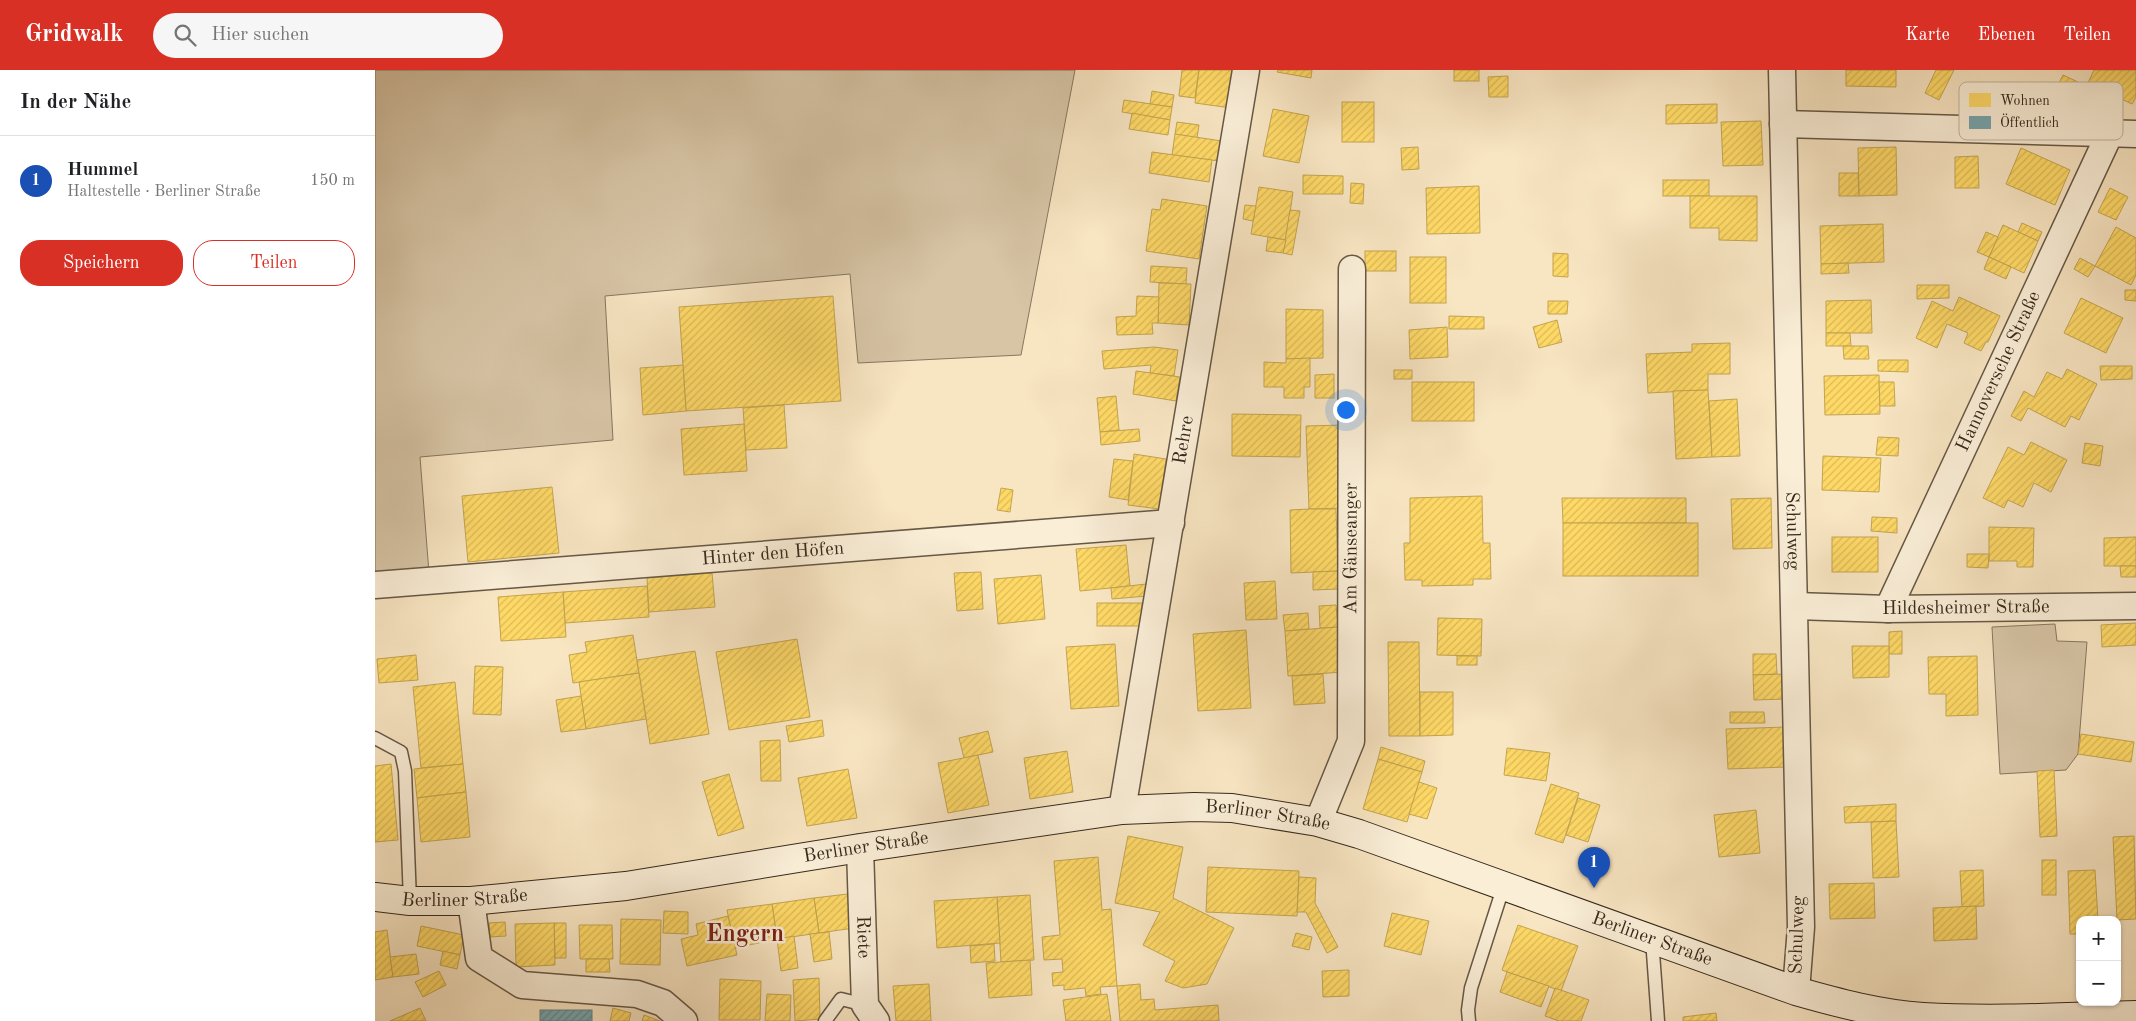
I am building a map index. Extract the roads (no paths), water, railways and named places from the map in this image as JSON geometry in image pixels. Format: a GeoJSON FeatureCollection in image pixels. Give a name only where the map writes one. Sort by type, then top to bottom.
{"type":"FeatureCollection","features":[{"type":"Feature","properties":{"kind":"main road","name":"Berliner Straße"},"geometry":{"type":"LineString","coordinates":[[375,897],[410,901],[471,901],[626,886],[860,848],[1122,810],[1232,808],[1318,822],[1504,885],[1796,991],[1854,1007],[1922,1017],[2011,1020],[2136,1015]]}},
{"type":"Feature","properties":{"kind":"street","name":"Rehre"},"geometry":{"type":"LineString","coordinates":[[1122,810],[1246,70]]}},
{"type":"Feature","properties":{"kind":"street","name":"Schulweg"},"geometry":{"type":"LineString","coordinates":[[1782,70],[1801,927],[1796,991]]}},
{"type":"Feature","properties":{"kind":"street"},"geometry":{"type":"LineString","coordinates":[[1783,124],[1959,129]]}},
{"type":"Feature","properties":{"kind":"street"},"geometry":{"type":"LineString","coordinates":[[2123,134],[2136,134]]}},
{"type":"Feature","properties":{"kind":"street","name":"Hannoversche Straße"},"geometry":{"type":"LineString","coordinates":[[1888,609],[2106,140]]}},
{"type":"Feature","properties":{"kind":"street","name":"Am Gänseanger"},"geometry":{"type":"LineString","coordinates":[[1318,822],[1351,741],[1352,269]]}},
{"type":"Feature","properties":{"kind":"street","name":"Hinter den Höfen"},"geometry":{"type":"LineString","coordinates":[[375,585],[1171,523]]}},
{"type":"Feature","properties":{"kind":"street","name":"Hildesheimer Straße"},"geometry":{"type":"LineString","coordinates":[[1795,606],[1888,609],[2136,606]]}},
{"type":"Feature","properties":{"kind":"street","name":"Riete"},"geometry":{"type":"LineString","coordinates":[[860,848],[870,1013]]}},
{"type":"Feature","properties":{"kind":"street"},"geometry":{"type":"LineString","coordinates":[[471,901],[479,958],[523,985],[637,994],[663,1003],[684,1021]]}},
{"type":"Feature","properties":{"kind":"lane"},"geometry":{"type":"LineString","coordinates":[[375,738],[401,752],[405,771],[410,901]]}},
{"type":"Feature","properties":{"kind":"lane"},"geometry":{"type":"LineString","coordinates":[[1469,1021],[1468,1010],[1471,988],[1504,885]]}},
{"type":"Feature","properties":{"kind":"lane"},"geometry":{"type":"LineString","coordinates":[[1652,940],[1658,1021]]}},
{"type":"Feature","properties":{"kind":"lane"},"geometry":{"type":"LineString","coordinates":[[825,1021],[841,999],[870,1013]]}},
{"type":"Feature","properties":{"kind":"place","name":"Hummel"},"geometry":{"type":"Point","coordinates":[1594,888]}},
{"type":"Feature","properties":{"kind":"district","name":"Engern"},"geometry":{"type":"Point","coordinates":[745,935]}}]}
